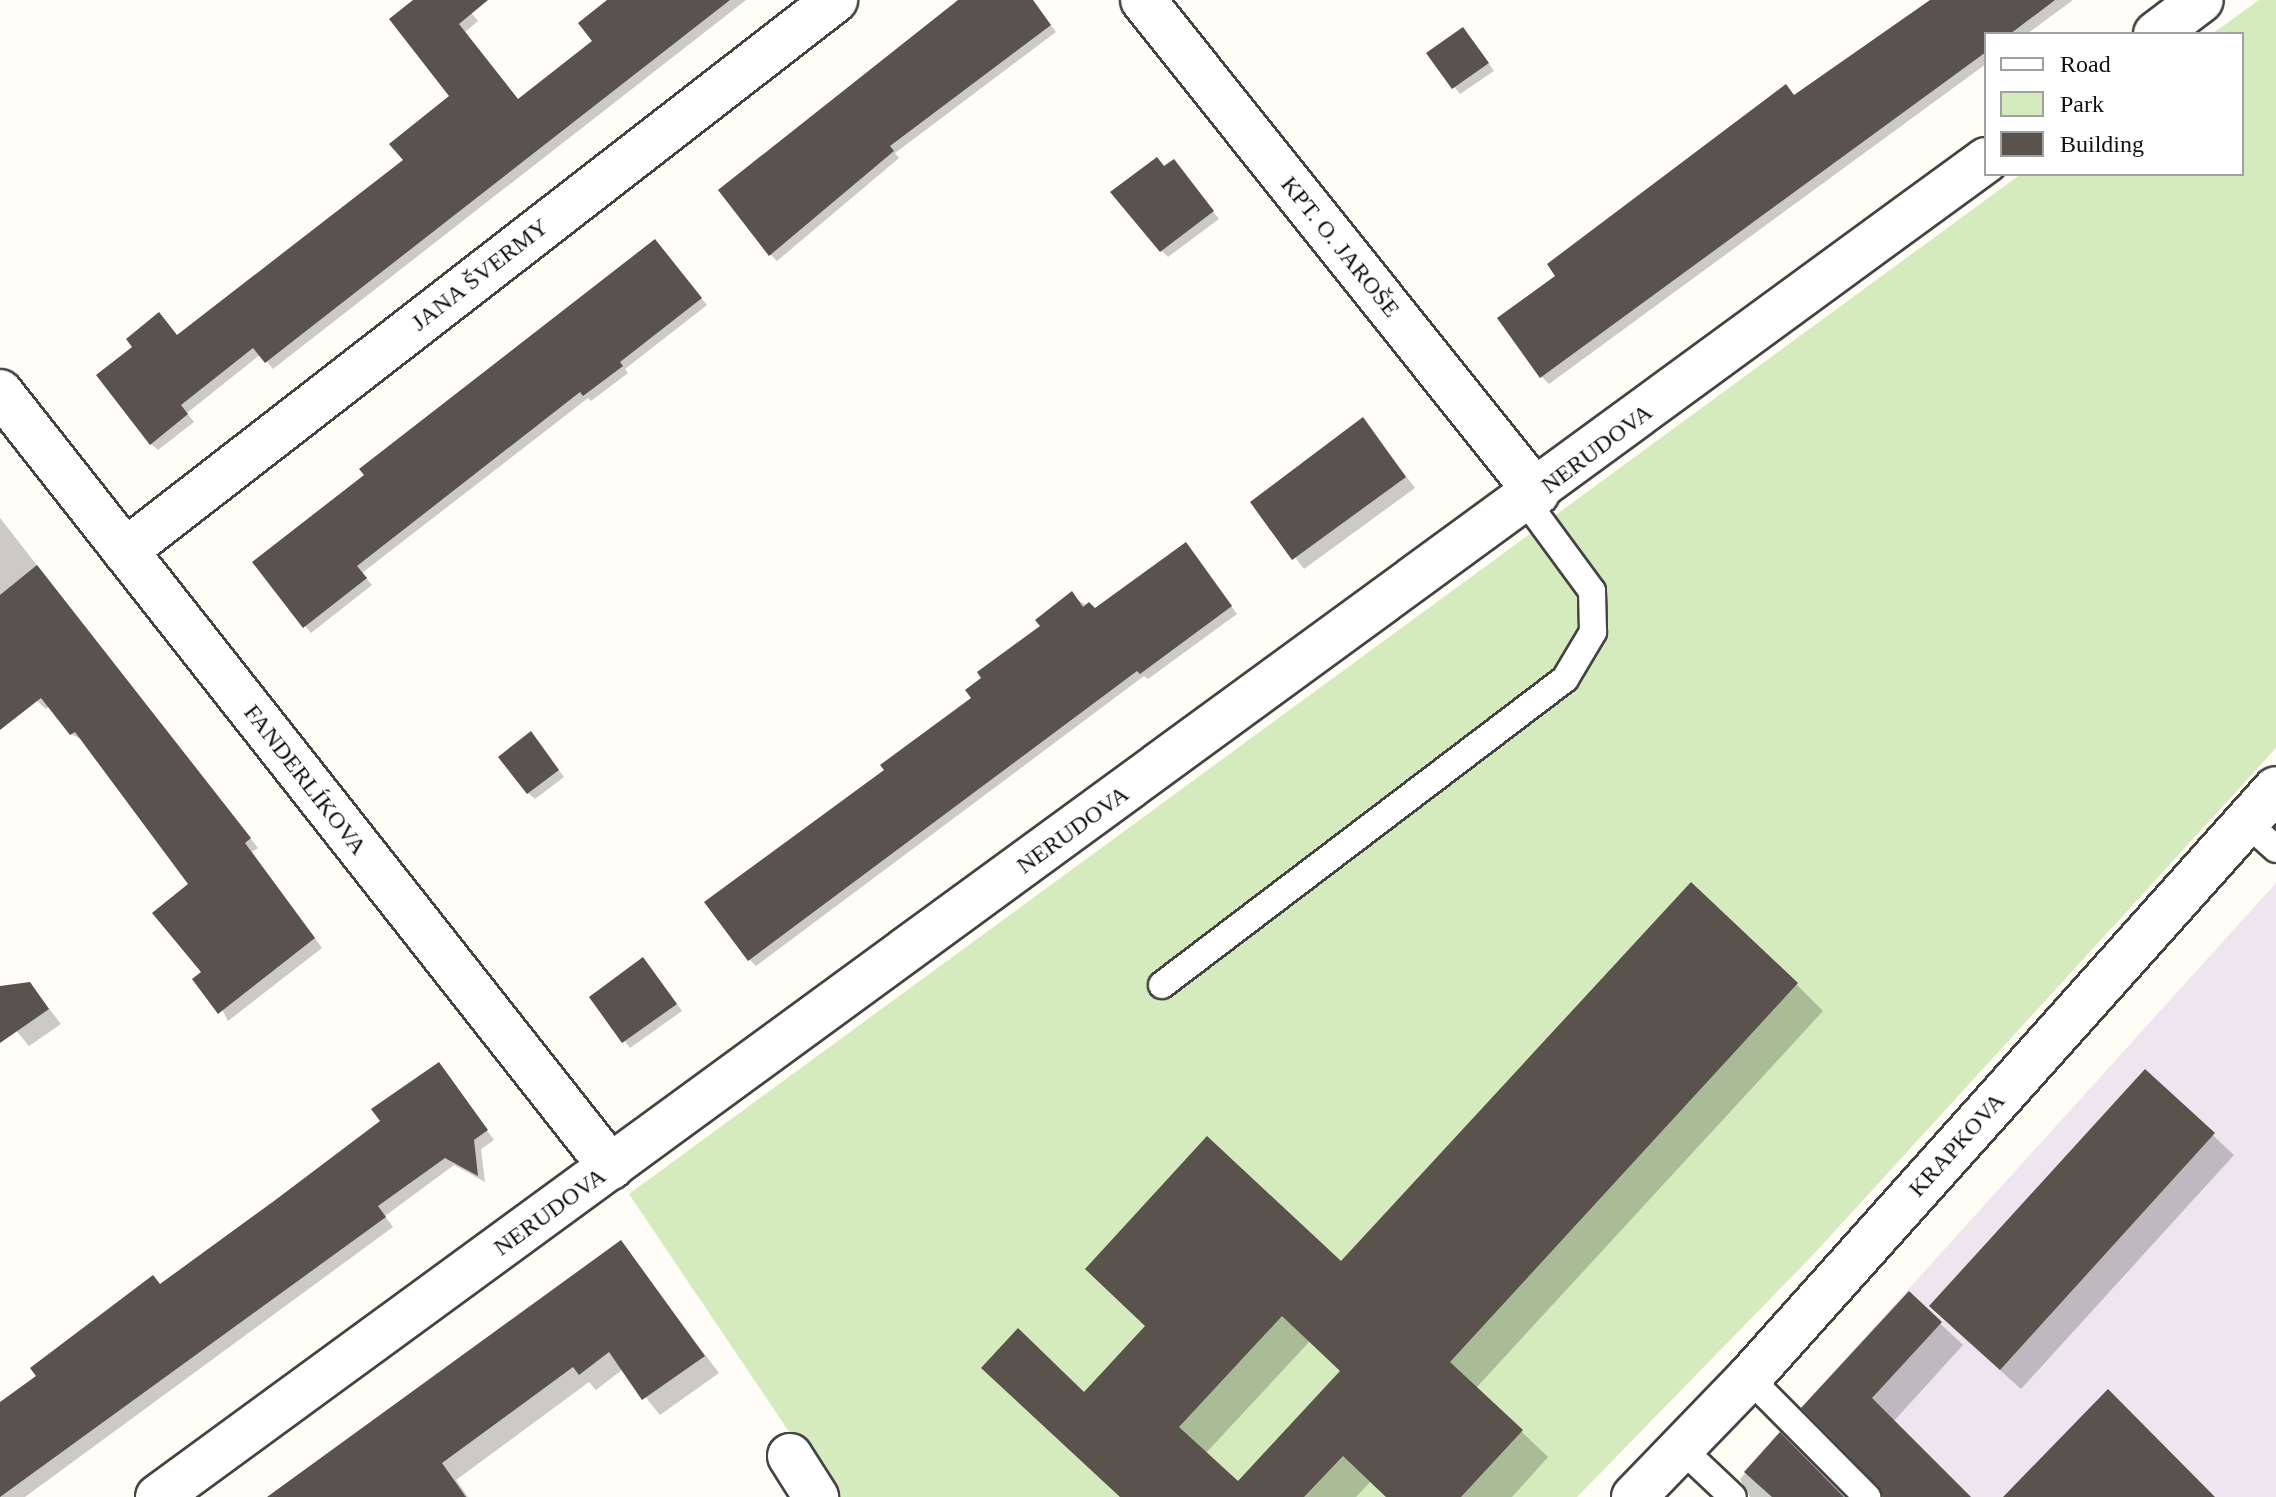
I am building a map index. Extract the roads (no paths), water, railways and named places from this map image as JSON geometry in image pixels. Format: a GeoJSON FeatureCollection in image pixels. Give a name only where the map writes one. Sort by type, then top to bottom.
{"type":"FeatureCollection","features":[{"type":"Feature","properties":{"kind":"street","name":"JANA ŠVERMY"},"geometry":{"type":"LineString","coordinates":[[125,551],[835,0]]}},
{"type":"Feature","properties":{"kind":"street","name":"KPT. O. JAROŠE"},"geometry":{"type":"LineString","coordinates":[[1143,0],[1532,497]]}},
{"type":"Feature","properties":{"kind":"street"},"geometry":{"type":"LineString","coordinates":[[2159,32],[2201,0]]}},
{"type":"Feature","properties":{"kind":"street","name":"NERUDOVA"},"geometry":{"type":"LineString","coordinates":[[158,1497],[1532,497],[1984,161]]}},
{"type":"Feature","properties":{"kind":"street","name":"FANDERLÍKOVA"},"geometry":{"type":"LineString","coordinates":[[0,392],[611,1167]]}},
{"type":"Feature","properties":{"kind":"street","name":"KRAPKOVA"},"geometry":{"type":"LineString","coordinates":[[1634,1497],[2261,836],[2276,789]]}},
{"type":"Feature","properties":{"kind":"street"},"geometry":{"type":"LineString","coordinates":[[790,1456],[816,1497]]}},
{"type":"Feature","properties":{"kind":"lane"},"geometry":{"type":"LineString","coordinates":[[1162,985],[1565,679],[1593,632],[1592,591],[1532,497]]}},
{"type":"Feature","properties":{"kind":"lane"},"geometry":{"type":"LineString","coordinates":[[1749,1378],[1867,1497]]}},
{"type":"Feature","properties":{"kind":"lane"},"geometry":{"type":"LineString","coordinates":[[1681,1448],[1733,1497]]}}]}
